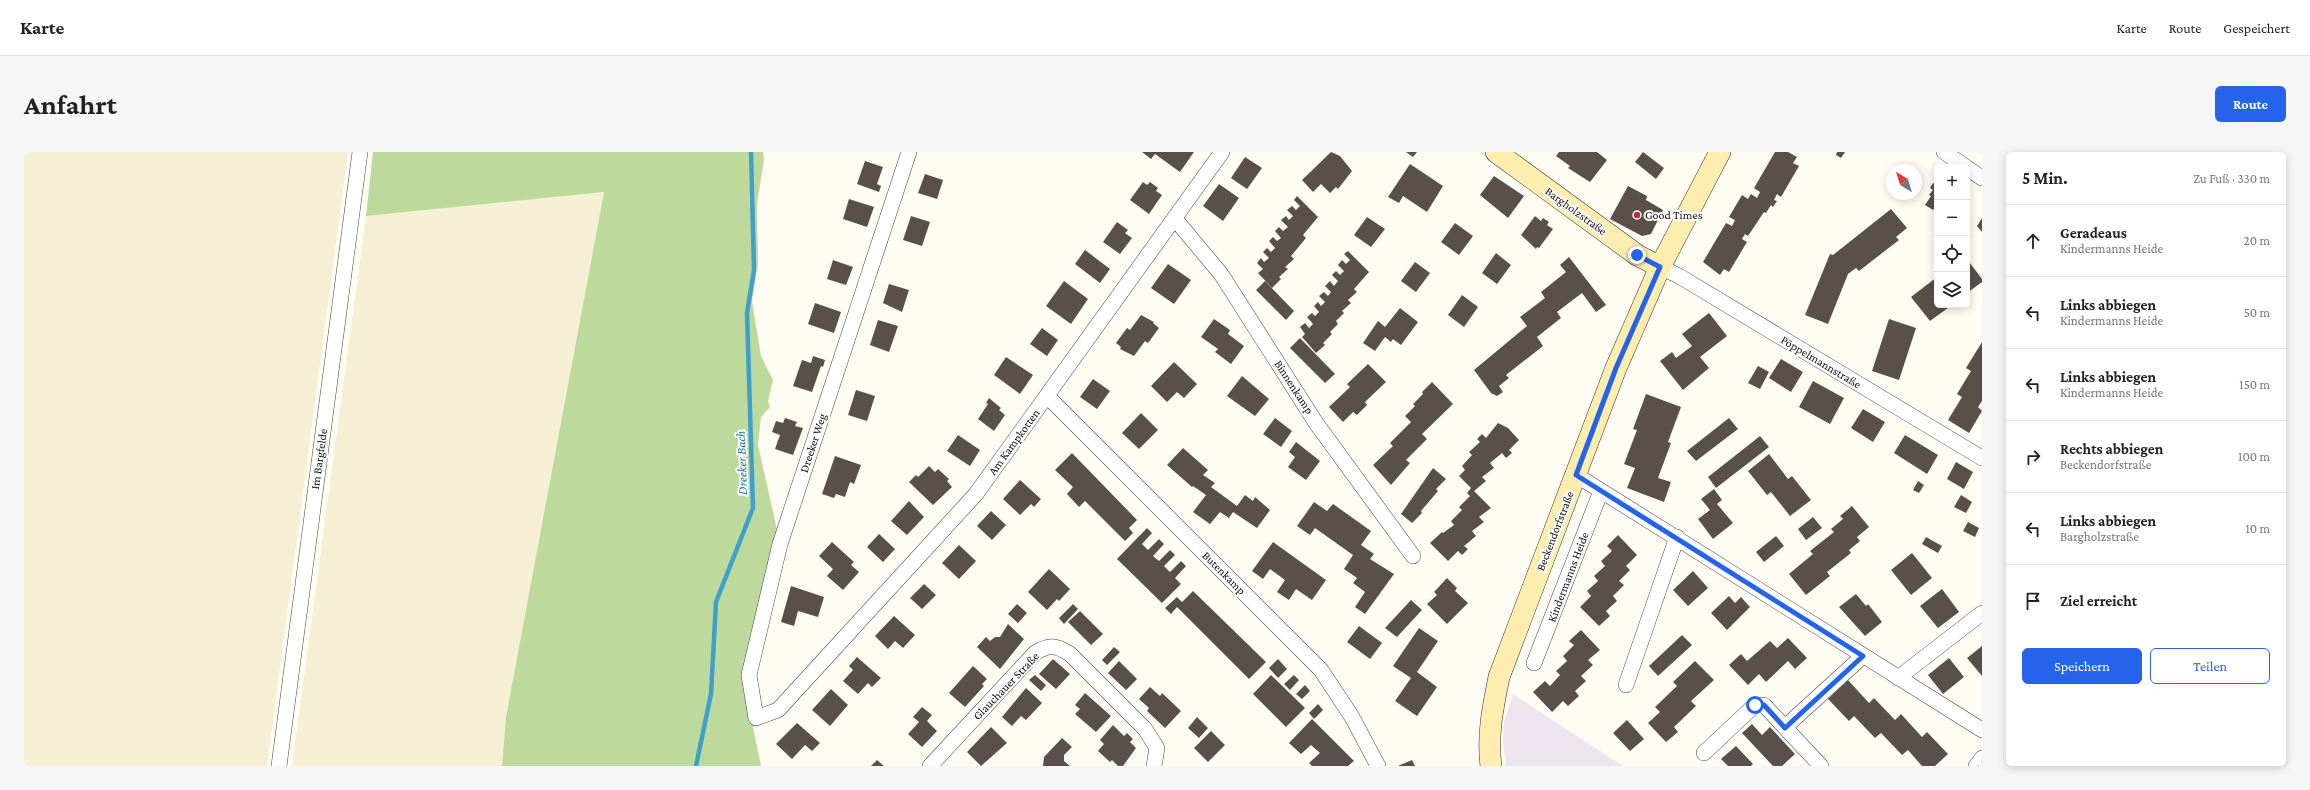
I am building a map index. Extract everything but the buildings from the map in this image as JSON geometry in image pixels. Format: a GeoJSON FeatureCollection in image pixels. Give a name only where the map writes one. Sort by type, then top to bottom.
{"type":"FeatureCollection","features":[{"type":"Feature","properties":{"kind":"street","name":"Im Bargfelde"},"geometry":{"type":"LineString","coordinates":[[279,766],[360,152]]}},
{"type":"Feature","properties":{"kind":"street","name":"Dreeker Weg"},"geometry":{"type":"LineString","coordinates":[[778,710],[756,718],[749,675],[780,544],[909,152]]}},
{"type":"Feature","properties":{"kind":"street","name":"Am Kampkotten"},"geometry":{"type":"LineString","coordinates":[[778,710],[976,494],[1048,397],[1222,152]]}},
{"type":"Feature","properties":{"kind":"street","name":"Bargholzstraße"},"geometry":{"type":"LineString","coordinates":[[1496,152],[1637,255],[1660,267]]}},
{"type":"Feature","properties":{"kind":"street","name":"Beckendorfstraße"},"geometry":{"type":"LineString","coordinates":[[1491,766],[1489,745],[1490,732],[1499,677],[1616,368],[1660,267],[1720,152]]}},
{"type":"Feature","properties":{"kind":"street"},"geometry":{"type":"LineString","coordinates":[[1944,152],[1962,164]]}},
{"type":"Feature","properties":{"kind":"street"},"geometry":{"type":"LineString","coordinates":[[1970,170],[1982,178]]}},
{"type":"Feature","properties":{"kind":"street","name":"Binnenkamp"},"geometry":{"type":"LineString","coordinates":[[1175,219],[1221,274],[1316,423],[1413,556]]}},
{"type":"Feature","properties":{"kind":"street","name":"Pöppelmannstraße"},"geometry":{"type":"LineString","coordinates":[[1660,267],[1679,276],[1982,458]]}},
{"type":"Feature","properties":{"kind":"street","name":"Butenkamp"},"geometry":{"type":"LineString","coordinates":[[1048,397],[1320,670],[1352,717],[1378,766]]}},
{"type":"Feature","properties":{"kind":"street"},"geometry":{"type":"LineString","coordinates":[[1576,475],[1678,537],[1863,656],[1982,730]]}},
{"type":"Feature","properties":{"kind":"street","name":"Kindermanns Heide"},"geometry":{"type":"LineString","coordinates":[[1534,664],[1601,491]]}},
{"type":"Feature","properties":{"kind":"street"},"geometry":{"type":"LineString","coordinates":[[1626,685],[1678,537]]}},
{"type":"Feature","properties":{"kind":"street"},"geometry":{"type":"LineString","coordinates":[[1898,678],[1982,613]]}},
{"type":"Feature","properties":{"kind":"street","name":"Glauchauer Straße"},"geometry":{"type":"LineString","coordinates":[[930,766],[1035,653],[1046,646],[1057,646],[1070,654],[1145,729],[1157,748],[1154,766]]}},
{"type":"Feature","properties":{"kind":"street"},"geometry":{"type":"LineString","coordinates":[[1785,728],[1863,656]]}},
{"type":"Feature","properties":{"kind":"street"},"geometry":{"type":"LineString","coordinates":[[1704,753],[1755,705],[1764,705],[1821,766]]}},
{"type":"Feature","properties":{"kind":"street"},"geometry":{"type":"LineString","coordinates":[[1976,766],[1982,758]]}},
{"type":"Feature","properties":{"kind":"shaded area"},"geometry":{"type":"Polygon","coordinates":[[[24,152],[348,152],[267,766],[24,766],[24,152]]]}},
{"type":"Feature","properties":{"kind":"shaded area"},"geometry":{"type":"Polygon","coordinates":[[[604,192],[506,717],[502,766],[292,766],[366,216],[604,192]]]}},
{"type":"Feature","properties":{"kind":"shaded area"},"geometry":{"type":"Polygon","coordinates":[[[1513,694],[1623,766],[1506,766],[1503,743],[1504,722],[1513,694]]]}},
{"type":"Feature","properties":{"kind":"green space"},"geometry":{"type":"Polygon","coordinates":[[[373,152],[763,152],[764,160],[757,204],[758,264],[752,301],[761,356],[773,380],[768,401],[770,407],[761,417],[758,445],[778,534],[742,673],[761,766],[502,766],[506,717],[604,192],[366,216],[373,152]]]}},
{"type":"Feature","properties":{"kind":"waterway","name":"Dreeker Bach"},"geometry":{"type":"LineString","coordinates":[[696,766],[711,694],[716,602],[753,508],[747,313],[754,270],[751,152]]}},
{"type":"Feature","properties":{"kind":"place","name":"Good Times"},"geometry":{"type":"Point","coordinates":[1637,215]}},
{"type":"Feature","properties":{"kind":"route"},"geometry":{"type":"LineString","coordinates":[[1637,255],[1660,267],[1616,368],[1576,475],[1678,537],[1775,601],[1863,656],[1785,728],[1764,705],[1755,705]]}}]}
